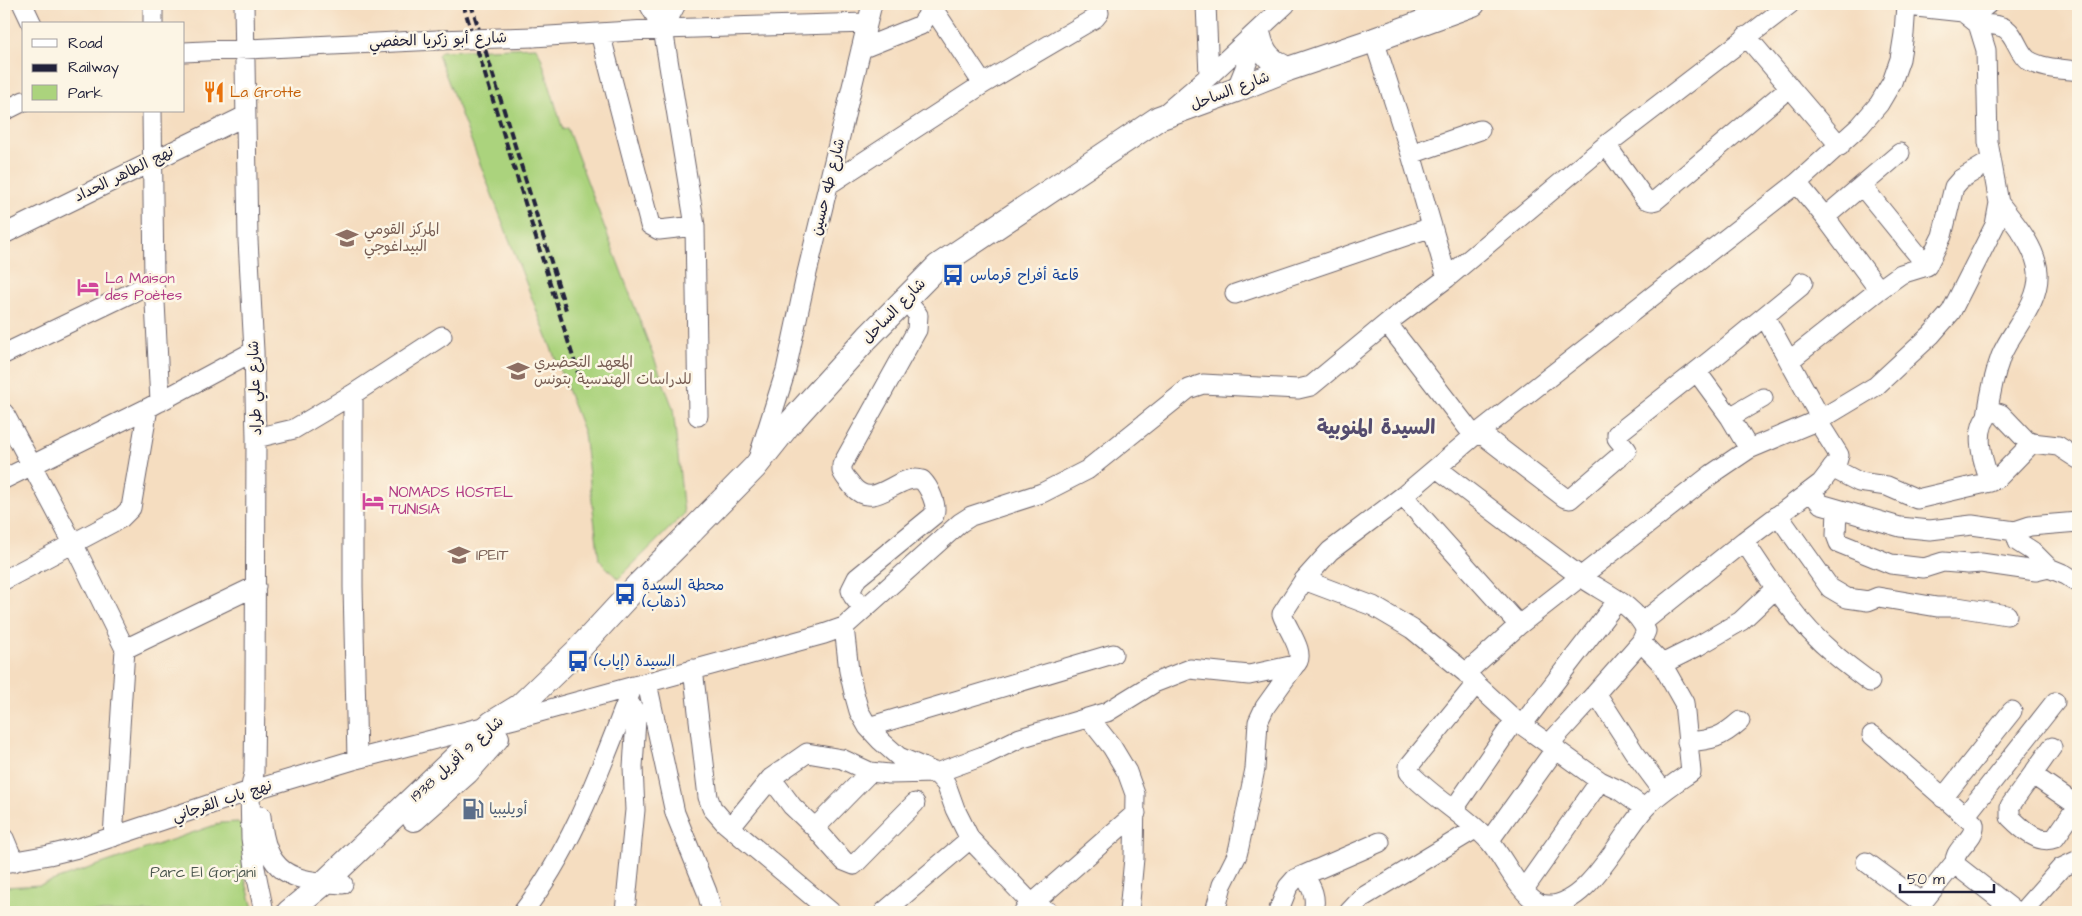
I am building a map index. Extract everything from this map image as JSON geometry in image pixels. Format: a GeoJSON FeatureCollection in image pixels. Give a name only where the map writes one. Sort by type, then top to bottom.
{"type":"FeatureCollection","features":[{"type":"Feature","properties":{"kind":"main road","name":"شارع الساحل"},"geometry":{"type":"LineString","coordinates":[[508,716],[577,651],[639,584],[755,467],[790,423],[904,298],[938,266],[1159,118],[1288,69],[1474,4]]}},
{"type":"Feature","properties":{"kind":"main road"},"geometry":{"type":"LineString","coordinates":[[1261,30],[1262,48],[1267,56],[1274,63],[1288,69]]}},
{"type":"Feature","properties":{"kind":"main road","name":"شارع 9 أفريل 1938"},"geometry":{"type":"LineString","coordinates":[[289,912],[333,883],[460,766],[508,716]]}},
{"type":"Feature","properties":{"kind":"main road","name":"شارع 9 أفريل 1938"},"geometry":{"type":"LineString","coordinates":[[312,912],[333,883]]}},
{"type":"Feature","properties":{"kind":"street"},"geometry":{"type":"LineString","coordinates":[[153,4],[153,22]]}},
{"type":"Feature","properties":{"kind":"street","name":"شارع علي طراد"},"geometry":{"type":"LineString","coordinates":[[244,4],[248,240],[254,351],[256,438],[252,846],[264,912]]}},
{"type":"Feature","properties":{"kind":"street"},"geometry":{"type":"LineString","coordinates":[[649,4],[664,29],[695,226],[698,416]]}},
{"type":"Feature","properties":{"kind":"street"},"geometry":{"type":"LineString","coordinates":[[664,29],[676,4]]}},
{"type":"Feature","properties":{"kind":"street","name":"شارع طه حسين"},"geometry":{"type":"LineString","coordinates":[[786,370],[872,4]]}},
{"type":"Feature","properties":{"kind":"street"},"geometry":{"type":"LineString","coordinates":[[930,4],[983,84]]}},
{"type":"Feature","properties":{"kind":"street"},"geometry":{"type":"LineString","coordinates":[[861,49],[921,25],[927,16],[930,4]]}},
{"type":"Feature","properties":{"kind":"street"},"geometry":{"type":"LineString","coordinates":[[828,185],[983,84],[1098,16],[1100,10],[1097,4]]}},
{"type":"Feature","properties":{"kind":"street"},"geometry":{"type":"LineString","coordinates":[[1206,4],[1209,76]]}},
{"type":"Feature","properties":{"kind":"street"},"geometry":{"type":"LineString","coordinates":[[1159,118],[1261,30],[1286,4]]}},
{"type":"Feature","properties":{"kind":"street"},"geometry":{"type":"LineString","coordinates":[[1975,20],[1988,4]]}},
{"type":"Feature","properties":{"kind":"street"},"geometry":{"type":"LineString","coordinates":[[22,5],[31,22]]}},
{"type":"Feature","properties":{"kind":"street"},"geometry":{"type":"LineString","coordinates":[[1136,812],[1035,910],[970,839],[955,809],[948,787],[936,772],[899,757],[868,726],[859,711],[854,693],[849,671],[844,627],[960,523],[971,516],[1042,493],[1087,470],[1188,389],[1203,384],[1307,388],[1447,278],[1606,145],[1787,5]]}},
{"type":"Feature","properties":{"kind":"street"},"geometry":{"type":"LineString","coordinates":[[1215,912],[1222,885],[1237,855],[1240,842],[1255,769],[1258,722],[1265,707],[1298,663],[1300,654],[1282,614],[1304,580],[1330,551],[1403,496],[1477,434],[1797,183],[1840,146],[1879,104],[1892,82],[1900,59],[1906,5],[1963,12],[1975,20],[2004,27],[2010,32],[2017,47],[2028,60],[2044,66],[2078,71]]}},
{"type":"Feature","properties":{"kind":"street"},"geometry":{"type":"LineString","coordinates":[[1641,642],[1662,664],[1684,703],[1691,772],[1663,791],[1644,808],[1588,890],[1574,902],[1561,908],[1551,908],[1540,904],[1524,889],[1489,841],[1411,775],[1408,768],[1471,679],[1519,625],[1712,474],[1749,449],[1819,420],[1876,386],[1931,334],[1951,312],[1995,226],[1999,203],[1991,161],[1986,115],[1986,50],[1975,20]]}},
{"type":"Feature","properties":{"kind":"street","name":"شارع أبو زكريا الحفصي"},"geometry":{"type":"LineString","coordinates":[[185,52],[533,37],[664,29],[867,23]]}},
{"type":"Feature","properties":{"kind":"street"},"geometry":{"type":"LineString","coordinates":[[1236,90],[1261,30]]}},
{"type":"Feature","properties":{"kind":"street"},"geometry":{"type":"LineString","coordinates":[[600,33],[650,225],[659,230],[695,226]]}},
{"type":"Feature","properties":{"kind":"street"},"geometry":{"type":"LineString","coordinates":[[1746,36],[1840,146]]}},
{"type":"Feature","properties":{"kind":"street"},"geometry":{"type":"LineString","coordinates":[[1374,40],[1411,154],[1447,278]]}},
{"type":"Feature","properties":{"kind":"street"},"geometry":{"type":"LineString","coordinates":[[1606,145],[1645,199],[1648,201],[1656,200],[1790,87]]}},
{"type":"Feature","properties":{"kind":"street"},"geometry":{"type":"LineString","coordinates":[[4,111],[22,102]]}},
{"type":"Feature","properties":{"kind":"street"},"geometry":{"type":"LineString","coordinates":[[4,580],[125,515],[131,508],[154,405],[152,112]]}},
{"type":"Feature","properties":{"kind":"street","name":"نهج الطاهر الحداد"},"geometry":{"type":"LineString","coordinates":[[4,234],[151,160],[246,116]]}},
{"type":"Feature","properties":{"kind":"street"},"geometry":{"type":"LineString","coordinates":[[1411,154],[1480,130]]}},
{"type":"Feature","properties":{"kind":"street"},"geometry":{"type":"LineString","coordinates":[[1825,216],[1900,153]]}},
{"type":"Feature","properties":{"kind":"street"},"geometry":{"type":"LineString","coordinates":[[1789,361],[1901,274],[1927,266],[1942,236],[1954,187],[1960,179],[1991,161]]}},
{"type":"Feature","properties":{"kind":"street"},"geometry":{"type":"LineString","coordinates":[[1797,183],[1825,216],[1879,290]]}},
{"type":"Feature","properties":{"kind":"street"},"geometry":{"type":"LineString","coordinates":[[1862,186],[1927,266]]}},
{"type":"Feature","properties":{"kind":"street"},"geometry":{"type":"LineString","coordinates":[[1987,416],[1995,376],[2002,355],[2025,317],[2036,290],[2038,273],[2035,259],[2025,239],[1999,203]]}},
{"type":"Feature","properties":{"kind":"street"},"geometry":{"type":"LineString","coordinates":[[1235,294],[1432,227]]}},
{"type":"Feature","properties":{"kind":"street"},"geometry":{"type":"LineString","coordinates":[[4,354],[154,282]]}},
{"type":"Feature","properties":{"kind":"street"},"geometry":{"type":"LineString","coordinates":[[1388,323],[1477,434],[1565,498],[1570,499],[1627,450],[1616,434],[1765,317],[1800,287],[1803,282]]}},
{"type":"Feature","properties":{"kind":"street"},"geometry":{"type":"LineString","coordinates":[[863,609],[853,596],[851,590],[856,578],[936,512],[936,506],[922,480],[913,478],[874,495],[865,496],[859,494],[842,470],[842,465],[917,330],[918,316],[904,298]]}},
{"type":"Feature","properties":{"kind":"street"},"geometry":{"type":"LineString","coordinates":[[1643,622],[1744,541],[1821,483],[1837,462],[1838,452],[1765,317]]}},
{"type":"Feature","properties":{"kind":"street"},"geometry":{"type":"LineString","coordinates":[[256,438],[294,429],[353,394],[442,336]]}},
{"type":"Feature","properties":{"kind":"street"},"geometry":{"type":"LineString","coordinates":[[4,479],[154,405],[254,351]]}},
{"type":"Feature","properties":{"kind":"street"},"geometry":{"type":"LineString","coordinates":[[786,370],[790,423]]}},
{"type":"Feature","properties":{"kind":"street"},"geometry":{"type":"LineString","coordinates":[[755,467],[786,370]]}},
{"type":"Feature","properties":{"kind":"street"},"geometry":{"type":"LineString","coordinates":[[1697,372],[1730,417],[1749,449]]}},
{"type":"Feature","properties":{"kind":"street"},"geometry":{"type":"LineString","coordinates":[[353,394],[353,587],[357,759]]}},
{"type":"Feature","properties":{"kind":"street"},"geometry":{"type":"LineString","coordinates":[[1730,417],[1763,398]]}},
{"type":"Feature","properties":{"kind":"street"},"geometry":{"type":"LineString","coordinates":[[1990,482],[1979,448],[1983,422],[1992,411],[2001,414],[2026,440],[2032,443],[2058,446],[2078,459]]}},
{"type":"Feature","properties":{"kind":"street"},"geometry":{"type":"LineString","coordinates":[[4,413],[30,466],[73,543],[125,649],[113,837]]}},
{"type":"Feature","properties":{"kind":"street"},"geometry":{"type":"LineString","coordinates":[[1832,468],[1859,482],[1887,486],[1917,499],[1990,482],[1998,477],[2032,443]]}},
{"type":"Feature","properties":{"kind":"street"},"geometry":{"type":"LineString","coordinates":[[1437,468],[1580,576],[1618,600],[1643,622],[1646,632],[1641,642],[1552,746],[1489,841]]}},
{"type":"Feature","properties":{"kind":"street"},"geometry":{"type":"LineString","coordinates":[[1810,492],[1821,504],[1900,527],[1930,530],[1972,525],[2015,531],[2030,526],[2078,522]]}},
{"type":"Feature","properties":{"kind":"street"},"geometry":{"type":"LineString","coordinates":[[1403,496],[1519,625]]}},
{"type":"Feature","properties":{"kind":"street"},"geometry":{"type":"LineString","coordinates":[[1837,509],[1836,535],[1839,542],[1891,564],[1924,568],[1943,562],[1981,563],[2036,571],[2049,568]]}},
{"type":"Feature","properties":{"kind":"street"},"geometry":{"type":"LineString","coordinates":[[1778,515],[1830,588],[1846,598],[1868,601],[1878,597],[1936,607],[1956,607],[2007,615]]}},
{"type":"Feature","properties":{"kind":"street"},"geometry":{"type":"LineString","coordinates":[[2015,531],[2018,542],[2032,551],[2049,568],[2077,582]]}},
{"type":"Feature","properties":{"kind":"street"},"geometry":{"type":"LineString","coordinates":[[1744,541],[1776,588],[1831,652],[1870,682]]}},
{"type":"Feature","properties":{"kind":"street"},"geometry":{"type":"LineString","coordinates":[[1304,580],[1373,606],[1412,629],[1518,722],[1600,781],[1619,790],[1644,808]]}},
{"type":"Feature","properties":{"kind":"street"},"geometry":{"type":"LineString","coordinates":[[125,649],[256,586]]}},
{"type":"Feature","properties":{"kind":"street"},"geometry":{"type":"LineString","coordinates":[[1662,664],[1742,621],[1776,588]]}},
{"type":"Feature","properties":{"kind":"street"},"geometry":{"type":"LineString","coordinates":[[1454,810],[1518,722],[1618,600]]}},
{"type":"Feature","properties":{"kind":"street","name":"نهج باب القرجاني"},"geometry":{"type":"LineString","coordinates":[[9,862],[49,855],[113,837],[254,784],[441,738],[508,716],[636,689],[693,670],[844,627]]}},
{"type":"Feature","properties":{"kind":"street"},"geometry":{"type":"LineString","coordinates":[[868,726],[1113,654]]}},
{"type":"Feature","properties":{"kind":"street"},"geometry":{"type":"LineString","coordinates":[[730,827],[771,778],[803,755],[812,752],[842,759],[870,772],[889,774],[936,772],[983,756],[1020,738],[1107,712],[1154,683],[1190,669],[1246,675],[1295,665]]}},
{"type":"Feature","properties":{"kind":"street"},"geometry":{"type":"LineString","coordinates":[[693,670],[708,797],[712,808],[730,827],[831,912]]}},
{"type":"Feature","properties":{"kind":"street"},"geometry":{"type":"LineString","coordinates":[[523,912],[548,878],[569,842],[636,689]]}},
{"type":"Feature","properties":{"kind":"street"},"geometry":{"type":"LineString","coordinates":[[625,912],[635,810],[633,767],[636,689]]}},
{"type":"Feature","properties":{"kind":"street"},"geometry":{"type":"LineString","coordinates":[[636,689],[675,814],[707,892],[712,912]]}},
{"type":"Feature","properties":{"kind":"street"},"geometry":{"type":"LineString","coordinates":[[1596,693],[1634,752],[1663,791]]}},
{"type":"Feature","properties":{"kind":"street"},"geometry":{"type":"LineString","coordinates":[[1966,815],[2055,702]]}},
{"type":"Feature","properties":{"kind":"street"},"geometry":{"type":"LineString","coordinates":[[1943,798],[2012,710]]}},
{"type":"Feature","properties":{"kind":"street"},"geometry":{"type":"LineString","coordinates":[[1089,718],[1112,747],[1127,772],[1136,794],[1134,858],[1129,912]]}},
{"type":"Feature","properties":{"kind":"street"},"geometry":{"type":"LineString","coordinates":[[1687,742],[1712,740],[1726,734],[1740,721]]}},
{"type":"Feature","properties":{"kind":"street"},"geometry":{"type":"LineString","coordinates":[[1866,862],[1919,908],[1954,862],[1956,856],[1975,829],[1974,824],[1966,815],[1943,798],[1872,735]]}},
{"type":"Feature","properties":{"kind":"street"},"geometry":{"type":"LineString","coordinates":[[441,738],[454,745],[460,766]]}},
{"type":"Feature","properties":{"kind":"street"},"geometry":{"type":"LineString","coordinates":[[2033,775],[2078,806],[2055,838],[2049,840],[2042,840],[2024,831],[2010,817],[2008,812],[2010,806],[2052,747]]}},
{"type":"Feature","properties":{"kind":"street"},"geometry":{"type":"LineString","coordinates":[[814,828],[870,772]]}},
{"type":"Feature","properties":{"kind":"street"},"geometry":{"type":"LineString","coordinates":[[771,778],[792,806],[849,865],[854,865],[915,803]]}},
{"type":"Feature","properties":{"kind":"street"},"geometry":{"type":"LineString","coordinates":[[1524,889],[1600,781]]}},
{"type":"Feature","properties":{"kind":"street","name":"شارع علي طراد"},"geometry":{"type":"LineString","coordinates":[[254,784],[268,855],[276,866],[285,873],[304,879],[333,883]]}},
{"type":"Feature","properties":{"kind":"street"},"geometry":{"type":"LineString","coordinates":[[1349,912],[1370,893],[1475,829]]}},
{"type":"Feature","properties":{"kind":"street"},"geometry":{"type":"LineString","coordinates":[[4,838],[9,862]]}},
{"type":"Feature","properties":{"kind":"street"},"geometry":{"type":"LineString","coordinates":[[884,912],[970,839]]}},
{"type":"Feature","properties":{"kind":"street"},"geometry":{"type":"LineString","coordinates":[[1278,912],[1291,883],[1295,879],[1380,842]]}},
{"type":"Feature","properties":{"kind":"street"},"geometry":{"type":"LineString","coordinates":[[2022,912],[2060,868],[2078,860]]}},
{"type":"Feature","properties":{"kind":"street"},"geometry":{"type":"LineString","coordinates":[[1954,862],[2016,912]]}},
{"type":"Feature","properties":{"kind":"street"},"geometry":{"type":"LineString","coordinates":[[1304,875],[1312,889],[1315,905],[1313,912]]}},
{"type":"Feature","properties":{"kind":"green space"},"geometry":{"type":"Polygon","coordinates":[[[536,47],[541,57],[563,130],[567,128],[673,408],[684,514],[618,579],[599,560],[584,433],[438,55],[442,51],[536,47]]]}},
{"type":"Feature","properties":{"kind":"green space","name":"Parc El Gorjani"},"geometry":{"type":"Polygon","coordinates":[[[238,822],[244,828],[245,879],[254,912],[4,912],[4,887],[40,885],[221,823],[238,822]]]}},
{"type":"Feature","properties":{"kind":"railway"},"geometry":{"type":"LineString","coordinates":[[463,4],[578,373]]}},
{"type":"Feature","properties":{"kind":"railway"},"geometry":{"type":"LineString","coordinates":[[471,4],[566,310]]}},
{"type":"Feature","properties":{"kind":"place","name":"La Grotte"},"geometry":{"type":"Point","coordinates":[214,92]}},
{"type":"Feature","properties":{"kind":"place","name":"المركز القومي البيداغوجي"},"geometry":{"type":"Point","coordinates":[347,238]}},
{"type":"Feature","properties":{"kind":"place","name":"قاعة أفراح قرماس"},"geometry":{"type":"Point","coordinates":[953,275]}},
{"type":"Feature","properties":{"kind":"place","name":"La Maison des Poètes"},"geometry":{"type":"Point","coordinates":[88,287]}},
{"type":"Feature","properties":{"kind":"place","name":"المعهد التحضيري للدراسات الهندسية بتونس"},"geometry":{"type":"Point","coordinates":[518,371]}},
{"type":"Feature","properties":{"kind":"place","name":"NOMADS HOSTEL TUNISIA"},"geometry":{"type":"Point","coordinates":[373,501]}},
{"type":"Feature","properties":{"kind":"place","name":"IPEIT"},"geometry":{"type":"Point","coordinates":[459,555]}},
{"type":"Feature","properties":{"kind":"place","name":"محطة السيدة (ذهاب)"},"geometry":{"type":"Point","coordinates":[625,594]}},
{"type":"Feature","properties":{"kind":"place","name":"السيدة (إياب)"},"geometry":{"type":"Point","coordinates":[578,661]}},
{"type":"Feature","properties":{"kind":"place","name":"أويليبيا"},"geometry":{"type":"Point","coordinates":[473,809]}},
{"type":"Feature","properties":{"kind":"district","name":"السيدة المنوبية"},"geometry":{"type":"Point","coordinates":[1376,428]}}]}
